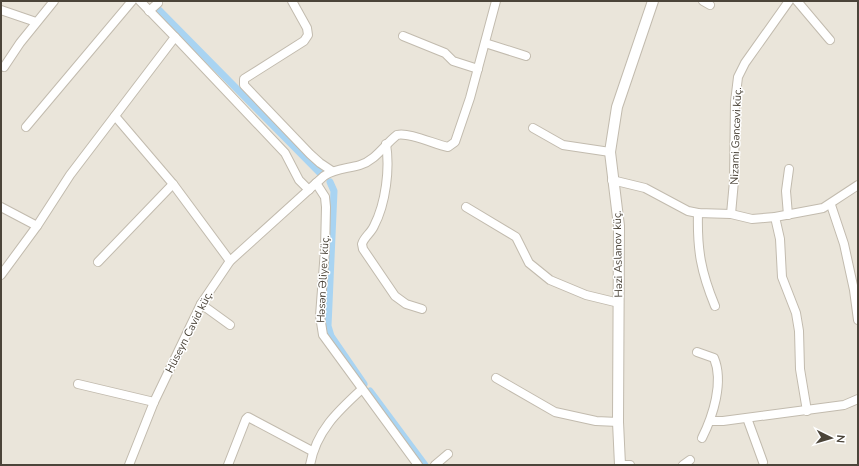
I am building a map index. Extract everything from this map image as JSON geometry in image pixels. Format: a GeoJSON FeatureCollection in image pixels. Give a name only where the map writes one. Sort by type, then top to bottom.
{"type":"FeatureCollection","features":[{"type":"Feature","properties":{"kind":"street"},"geometry":{"type":"LineString","coordinates":[[4,67],[36,22],[54,1]]}},
{"type":"Feature","properties":{"kind":"street"},"geometry":{"type":"LineString","coordinates":[[26,127],[132,1]]}},
{"type":"Feature","properties":{"kind":"street"},"geometry":{"type":"LineString","coordinates":[[140,1],[285,153],[299,180],[309,190]]}},
{"type":"Feature","properties":{"kind":"street"},"geometry":{"type":"LineString","coordinates":[[292,1],[307,28],[308,35],[304,41],[244,79],[244,85],[310,154],[332,171],[360,165],[369,161],[378,155],[386,144],[397,135],[403,133],[448,147],[454,142],[478,69],[496,1]]}},
{"type":"Feature","properties":{"kind":"street","name":"Həzi Aslanov küç."},"geometry":{"type":"LineString","coordinates":[[620,465],[618,422],[620,303],[619,226],[612,180],[610,152],[617,107],[653,1]]}},
{"type":"Feature","properties":{"kind":"street","name":"Nizami Gəncəvi küç."},"geometry":{"type":"LineString","coordinates":[[731,214],[735,174],[735,102],[738,77],[745,63],[789,1]]}},
{"type":"Feature","properties":{"kind":"street"},"geometry":{"type":"LineString","coordinates":[[797,1],[830,40]]}},
{"type":"Feature","properties":{"kind":"street"},"geometry":{"type":"LineString","coordinates":[[148,11],[158,3]]}},
{"type":"Feature","properties":{"kind":"street"},"geometry":{"type":"LineString","coordinates":[[1,10],[36,22]]}},
{"type":"Feature","properties":{"kind":"street"},"geometry":{"type":"LineString","coordinates":[[402,36],[445,53],[453,61],[478,69]]}},
{"type":"Feature","properties":{"kind":"street"},"geometry":{"type":"LineString","coordinates":[[1,275],[37,226],[70,175],[176,37]]}},
{"type":"Feature","properties":{"kind":"street"},"geometry":{"type":"LineString","coordinates":[[485,43],[526,56]]}},
{"type":"Feature","properties":{"kind":"street"},"geometry":{"type":"LineString","coordinates":[[115,116],[173,184],[230,261]]}},
{"type":"Feature","properties":{"kind":"street"},"geometry":{"type":"LineString","coordinates":[[534,128],[563,145],[610,152]]}},
{"type":"Feature","properties":{"kind":"street"},"geometry":{"type":"LineString","coordinates":[[386,144],[388,153],[382,205],[374,227],[362,244],[363,249],[395,296],[406,304],[422,309]]}},
{"type":"Feature","properties":{"kind":"street"},"geometry":{"type":"LineString","coordinates":[[788,215],[786,192],[789,169]]}},
{"type":"Feature","properties":{"kind":"street","name":"Hüseyn Cavid küç."},"geometry":{"type":"LineString","coordinates":[[129,465],[154,402],[201,304],[230,261],[316,183],[332,171]]}},
{"type":"Feature","properties":{"kind":"street"},"geometry":{"type":"LineString","coordinates":[[612,180],[645,188],[681,208],[698,213],[731,214],[752,219],[788,215],[823,208],[830,205],[843,194],[858,185]]}},
{"type":"Feature","properties":{"kind":"street","name":"Həsən Əliyev küç."},"geometry":{"type":"LineString","coordinates":[[316,183],[325,197],[326,207],[320,326],[322,335],[418,465]]}},
{"type":"Feature","properties":{"kind":"street"},"geometry":{"type":"LineString","coordinates":[[98,262],[173,184]]}},
{"type":"Feature","properties":{"kind":"street"},"geometry":{"type":"LineString","coordinates":[[830,205],[844,244],[854,290],[858,320]]}},
{"type":"Feature","properties":{"kind":"street"},"geometry":{"type":"LineString","coordinates":[[1,207],[37,226]]}},
{"type":"Feature","properties":{"kind":"street"},"geometry":{"type":"LineString","coordinates":[[466,207],[516,237],[529,264],[550,280],[586,295],[620,303]]}},
{"type":"Feature","properties":{"kind":"street"},"geometry":{"type":"LineString","coordinates":[[698,213],[700,261],[707,286],[715,306]]}},
{"type":"Feature","properties":{"kind":"street"},"geometry":{"type":"LineString","coordinates":[[775,217],[780,239],[782,277],[796,314],[799,330],[800,369],[807,411]]}},
{"type":"Feature","properties":{"kind":"street"},"geometry":{"type":"LineString","coordinates":[[201,304],[230,325]]}},
{"type":"Feature","properties":{"kind":"street"},"geometry":{"type":"LineString","coordinates":[[697,352],[714,358],[717,367],[717,382],[711,421],[702,438]]}},
{"type":"Feature","properties":{"kind":"street"},"geometry":{"type":"LineString","coordinates":[[496,378],[555,412],[596,421],[618,422]]}},
{"type":"Feature","properties":{"kind":"street"},"geometry":{"type":"LineString","coordinates":[[78,384],[154,402]]}},
{"type":"Feature","properties":{"kind":"street"},"geometry":{"type":"LineString","coordinates":[[310,465],[312,451],[332,417],[362,389]]}},
{"type":"Feature","properties":{"kind":"street"},"geometry":{"type":"LineString","coordinates":[[711,421],[723,421],[807,411],[844,405],[858,399]]}},
{"type":"Feature","properties":{"kind":"street"},"geometry":{"type":"LineString","coordinates":[[228,465],[248,417],[312,451]]}},
{"type":"Feature","properties":{"kind":"street"},"geometry":{"type":"LineString","coordinates":[[747,418],[763,462]]}},
{"type":"Feature","properties":{"kind":"street"},"geometry":{"type":"LineString","coordinates":[[435,465],[448,454]]}},
{"type":"Feature","properties":{"kind":"street"},"geometry":{"type":"LineString","coordinates":[[620,465],[630,465]]}},
{"type":"Feature","properties":{"kind":"shaded area"},"geometry":{"type":"Polygon","coordinates":[[[1,1],[858,1],[858,465],[1,465],[1,1]]]}},
{"type":"Feature","properties":{"kind":"waterway"},"geometry":{"type":"LineString","coordinates":[[157,8],[320,173]]}},
{"type":"Feature","properties":{"kind":"waterway"},"geometry":{"type":"LineString","coordinates":[[330,182],[334,191],[328,326],[331,336],[364,384]]}},
{"type":"Feature","properties":{"kind":"waterway"},"geometry":{"type":"LineString","coordinates":[[370,391],[425,465]]}}]}
